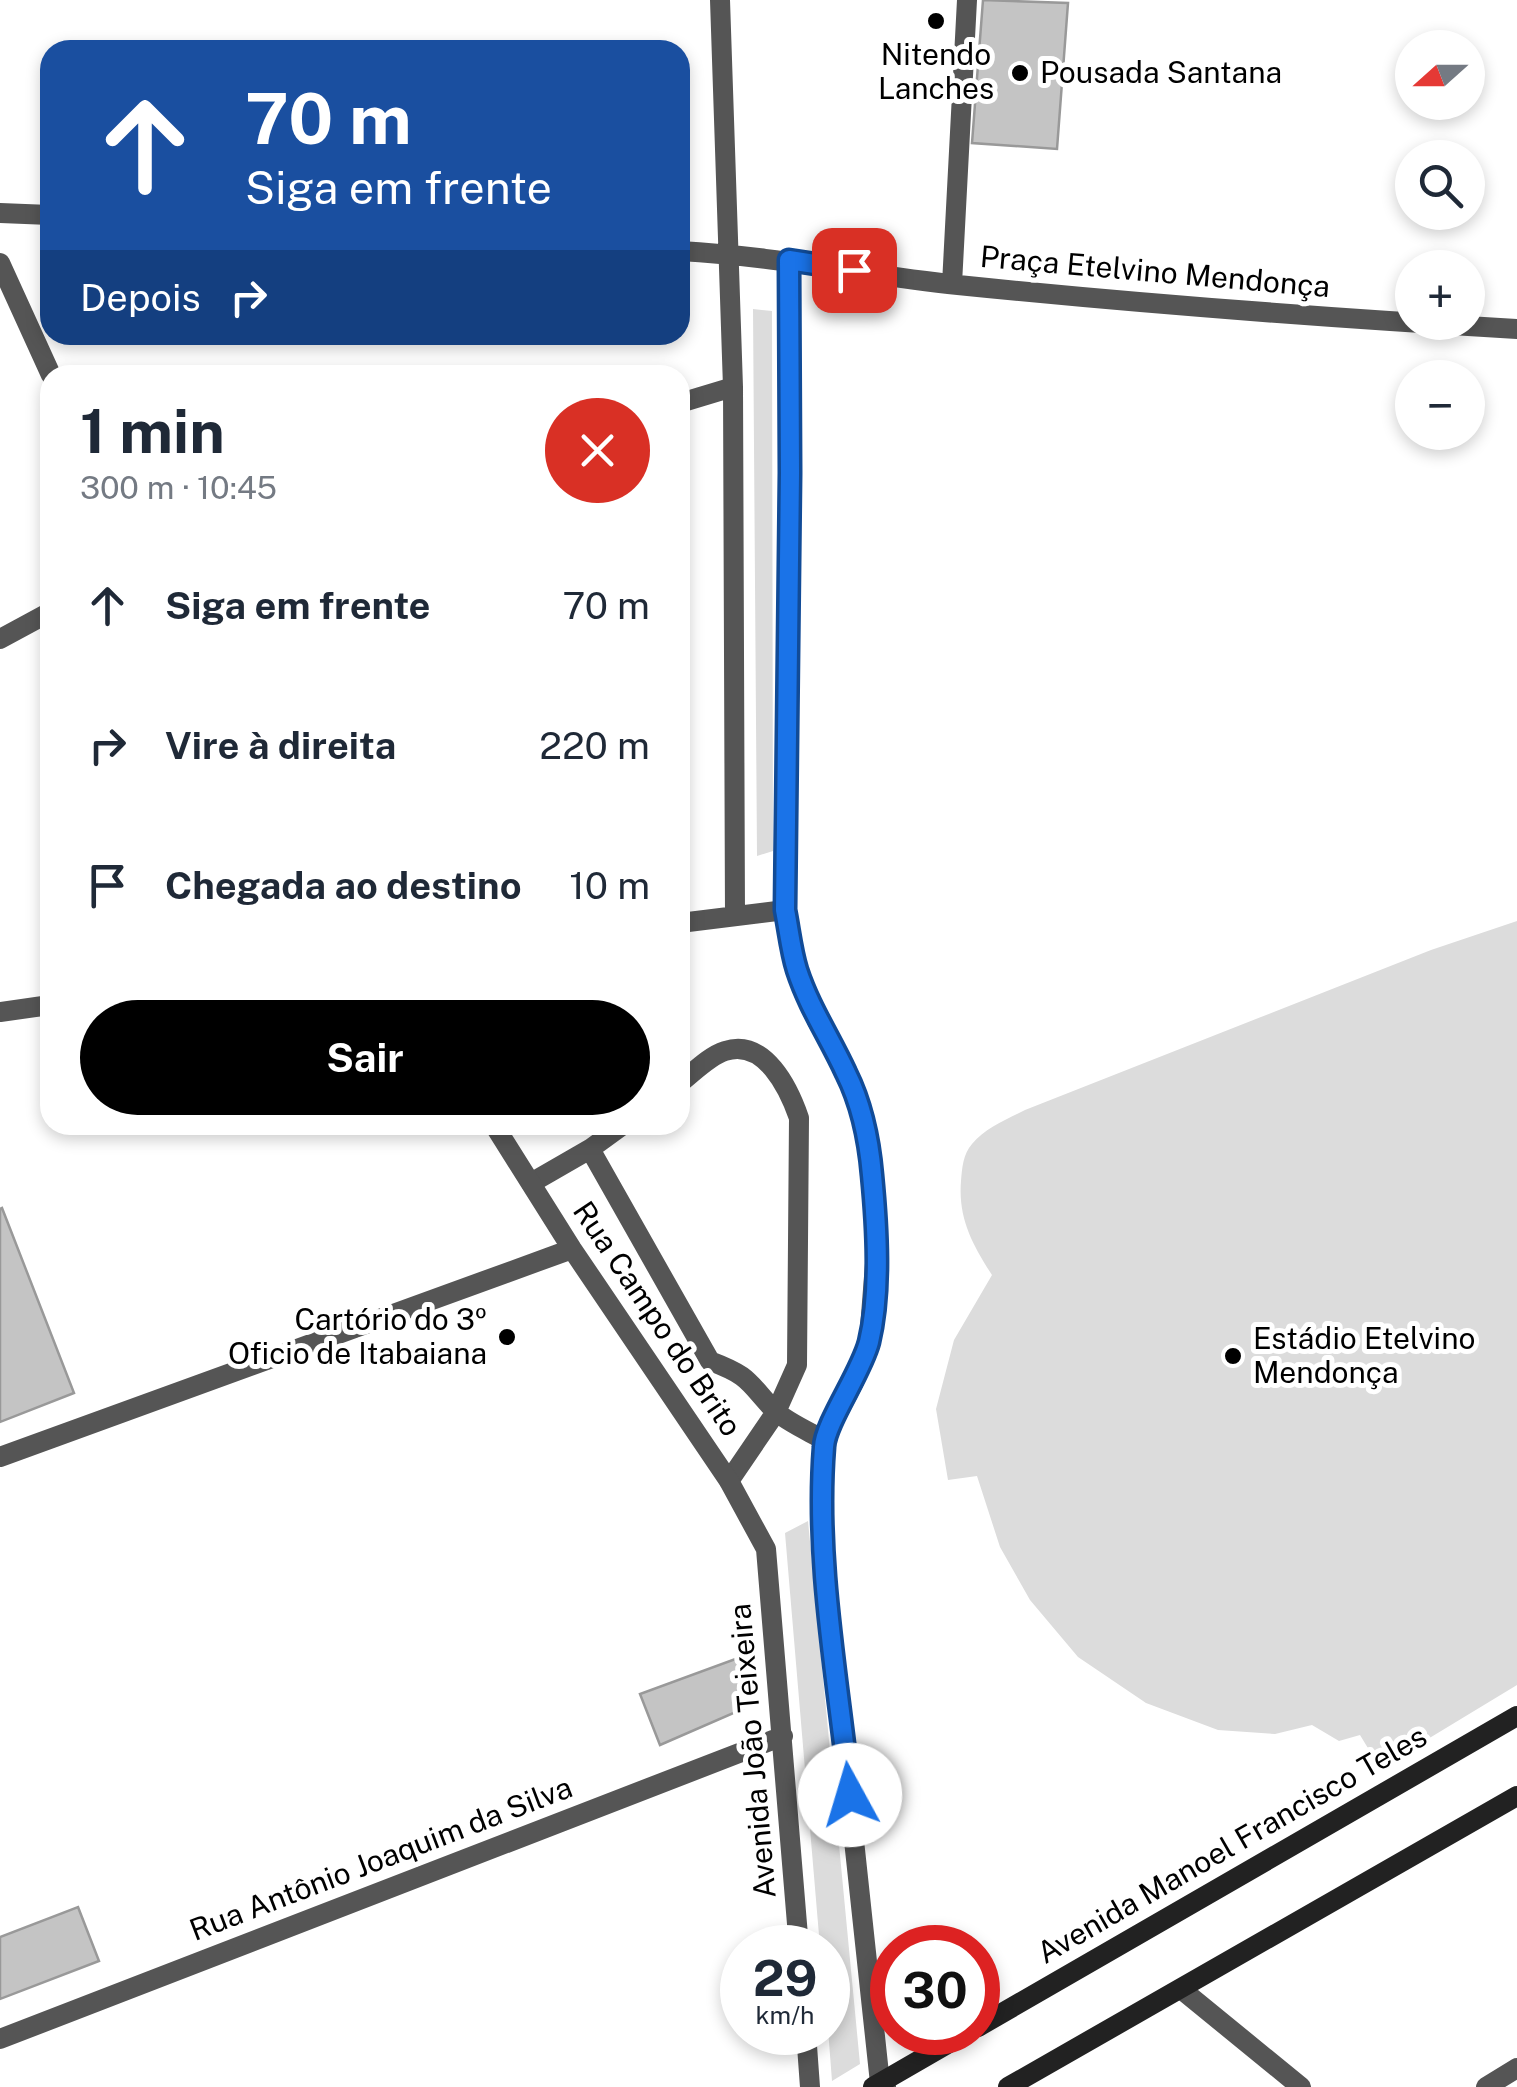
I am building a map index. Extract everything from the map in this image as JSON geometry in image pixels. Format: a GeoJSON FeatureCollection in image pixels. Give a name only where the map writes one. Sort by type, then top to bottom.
{"type":"FeatureCollection","features":[{"type":"Feature","properties":{"kind":"main road","name":"Avenida Manoel Francisco Teles"},"geometry":{"type":"LineString","coordinates":[[1000,2014],[1517,1716]]}},
{"type":"Feature","properties":{"kind":"main road"},"geometry":{"type":"LineString","coordinates":[[1008,2087],[1517,1796]]}},
{"type":"Feature","properties":{"kind":"main road"},"geometry":{"type":"LineString","coordinates":[[880,2086],[931,2055]]}},
{"type":"Feature","properties":{"kind":"street"},"geometry":{"type":"LineString","coordinates":[[720,0],[733,387],[735,916]]}},
{"type":"Feature","properties":{"kind":"street"},"geometry":{"type":"LineString","coordinates":[[952,284],[967,0]]}},
{"type":"Feature","properties":{"kind":"street"},"geometry":{"type":"LineString","coordinates":[[0,212],[40,214]]}},
{"type":"Feature","properties":{"kind":"street","name":"Praça Etelvino Mendonça"},"geometry":{"type":"LineString","coordinates":[[690,251],[789,260],[952,284],[1300,317],[1517,328]]}},
{"type":"Feature","properties":{"kind":"street"},"geometry":{"type":"LineString","coordinates":[[789,260],[785,910],[796,968],[864,1116],[876,1251],[869,1341],[854,1382],[824,1440],[823,1551],[880,2086]]}},
{"type":"Feature","properties":{"kind":"street"},"geometry":{"type":"LineString","coordinates":[[0,264],[46,365]]}},
{"type":"Feature","properties":{"kind":"street"},"geometry":{"type":"LineString","coordinates":[[690,400],[733,387]]}},
{"type":"Feature","properties":{"kind":"street"},"geometry":{"type":"LineString","coordinates":[[0,639],[40,617]]}},
{"type":"Feature","properties":{"kind":"street"},"geometry":{"type":"LineString","coordinates":[[690,922],[785,910]]}},
{"type":"Feature","properties":{"kind":"street"},"geometry":{"type":"LineString","coordinates":[[0,1012],[40,1006]]}},
{"type":"Feature","properties":{"kind":"street"},"geometry":{"type":"LineString","coordinates":[[690,1075],[722,1052],[738,1048],[767,1061],[782,1081],[799,1118],[797,1365],[776,1412],[730,1481]]}},
{"type":"Feature","properties":{"kind":"street","name":"Rua Campo do Brito"},"geometry":{"type":"LineString","coordinates":[[500,1135],[572,1249],[730,1481],[766,1549]]}},
{"type":"Feature","properties":{"kind":"street"},"geometry":{"type":"LineString","coordinates":[[531,1183],[609,1135]]}},
{"type":"Feature","properties":{"kind":"street"},"geometry":{"type":"LineString","coordinates":[[590,1149],[710,1360],[753,1382],[776,1412],[824,1440]]}},
{"type":"Feature","properties":{"kind":"street"},"geometry":{"type":"LineString","coordinates":[[0,1458],[572,1249]]}},
{"type":"Feature","properties":{"kind":"street","name":"Avenida João Teixeira"},"geometry":{"type":"LineString","coordinates":[[766,1549],[798,1925]]}},
{"type":"Feature","properties":{"kind":"street","name":"Rua Antônio Joaquim da Silva"},"geometry":{"type":"LineString","coordinates":[[0,2039],[783,1736]]}},
{"type":"Feature","properties":{"kind":"street"},"geometry":{"type":"LineString","coordinates":[[1181,1988],[1301,2087]]}},
{"type":"Feature","properties":{"kind":"street"},"geometry":{"type":"LineString","coordinates":[[808,2055],[810,2087]]}},
{"type":"Feature","properties":{"kind":"street"},"geometry":{"type":"LineString","coordinates":[[1486,2087],[1517,2068]]}},
{"type":"Feature","properties":{"kind":"shaded area"},"geometry":{"type":"Polygon","coordinates":[[[753,309],[772,311],[773,851],[757,856],[753,309]]]}},
{"type":"Feature","properties":{"kind":"shaded area","name":"Estádio Etelvino Mendonça"},"geometry":{"type":"Polygon","coordinates":[[[1517,921],[1517,1685],[1380,1768],[1360,1735],[1339,1741],[1312,1725],[1275,1734],[1218,1730],[1146,1703],[1078,1657],[1030,1600],[1000,1547],[977,1476],[948,1480],[936,1409],[954,1340],[992,1275],[964,1219],[961,1181],[967,1152],[983,1133],[1025,1110],[1431,950],[1517,921]]]}},
{"type":"Feature","properties":{"kind":"shaded area"},"geometry":{"type":"Polygon","coordinates":[[[808,1521],[847,1925],[818,1925],[785,1533],[808,1521]]]}},
{"type":"Feature","properties":{"kind":"shaded area"},"geometry":{"type":"Polygon","coordinates":[[[850,1960],[860,2064],[832,2081],[830,2055],[850,2055],[850,1960]]]}},
{"type":"Feature","properties":{"kind":"building","name":"Pousada Santana"},"geometry":{"type":"Polygon","coordinates":[[[983,0],[1068,3],[1057,149],[972,143],[983,0]]]}},
{"type":"Feature","properties":{"kind":"building"},"geometry":{"type":"Polygon","coordinates":[[[0,1209],[74,1393],[0,1422],[0,1209]]]}},
{"type":"Feature","properties":{"kind":"building"},"geometry":{"type":"Polygon","coordinates":[[[749,1654],[752,1705],[660,1745],[640,1694],[749,1654]]]}},
{"type":"Feature","properties":{"kind":"building"},"geometry":{"type":"Polygon","coordinates":[[[78,1907],[99,1961],[0,1999],[0,1937],[78,1907]]]}},
{"type":"Feature","properties":{"kind":"place","name":"Nitendo Lanches"},"geometry":{"type":"Point","coordinates":[936,21]}},
{"type":"Feature","properties":{"kind":"place","name":"Pousada Santana"},"geometry":{"type":"Point","coordinates":[1020,73]}},
{"type":"Feature","properties":{"kind":"place","name":"Cartório do 3º Oficio de Itabaiana"},"geometry":{"type":"Point","coordinates":[507,1337]}},
{"type":"Feature","properties":{"kind":"place","name":"Estádio Etelvino Mendonça"},"geometry":{"type":"Point","coordinates":[1233,1356]}},
{"type":"Feature","properties":{"kind":"route"},"geometry":{"type":"LineString","coordinates":[[850,1795],[823,1551],[822,1482],[824,1440],[854,1382],[869,1341],[876,1251],[872,1174],[864,1116],[796,968],[785,910],[789,260],[854,270]]}}]}
